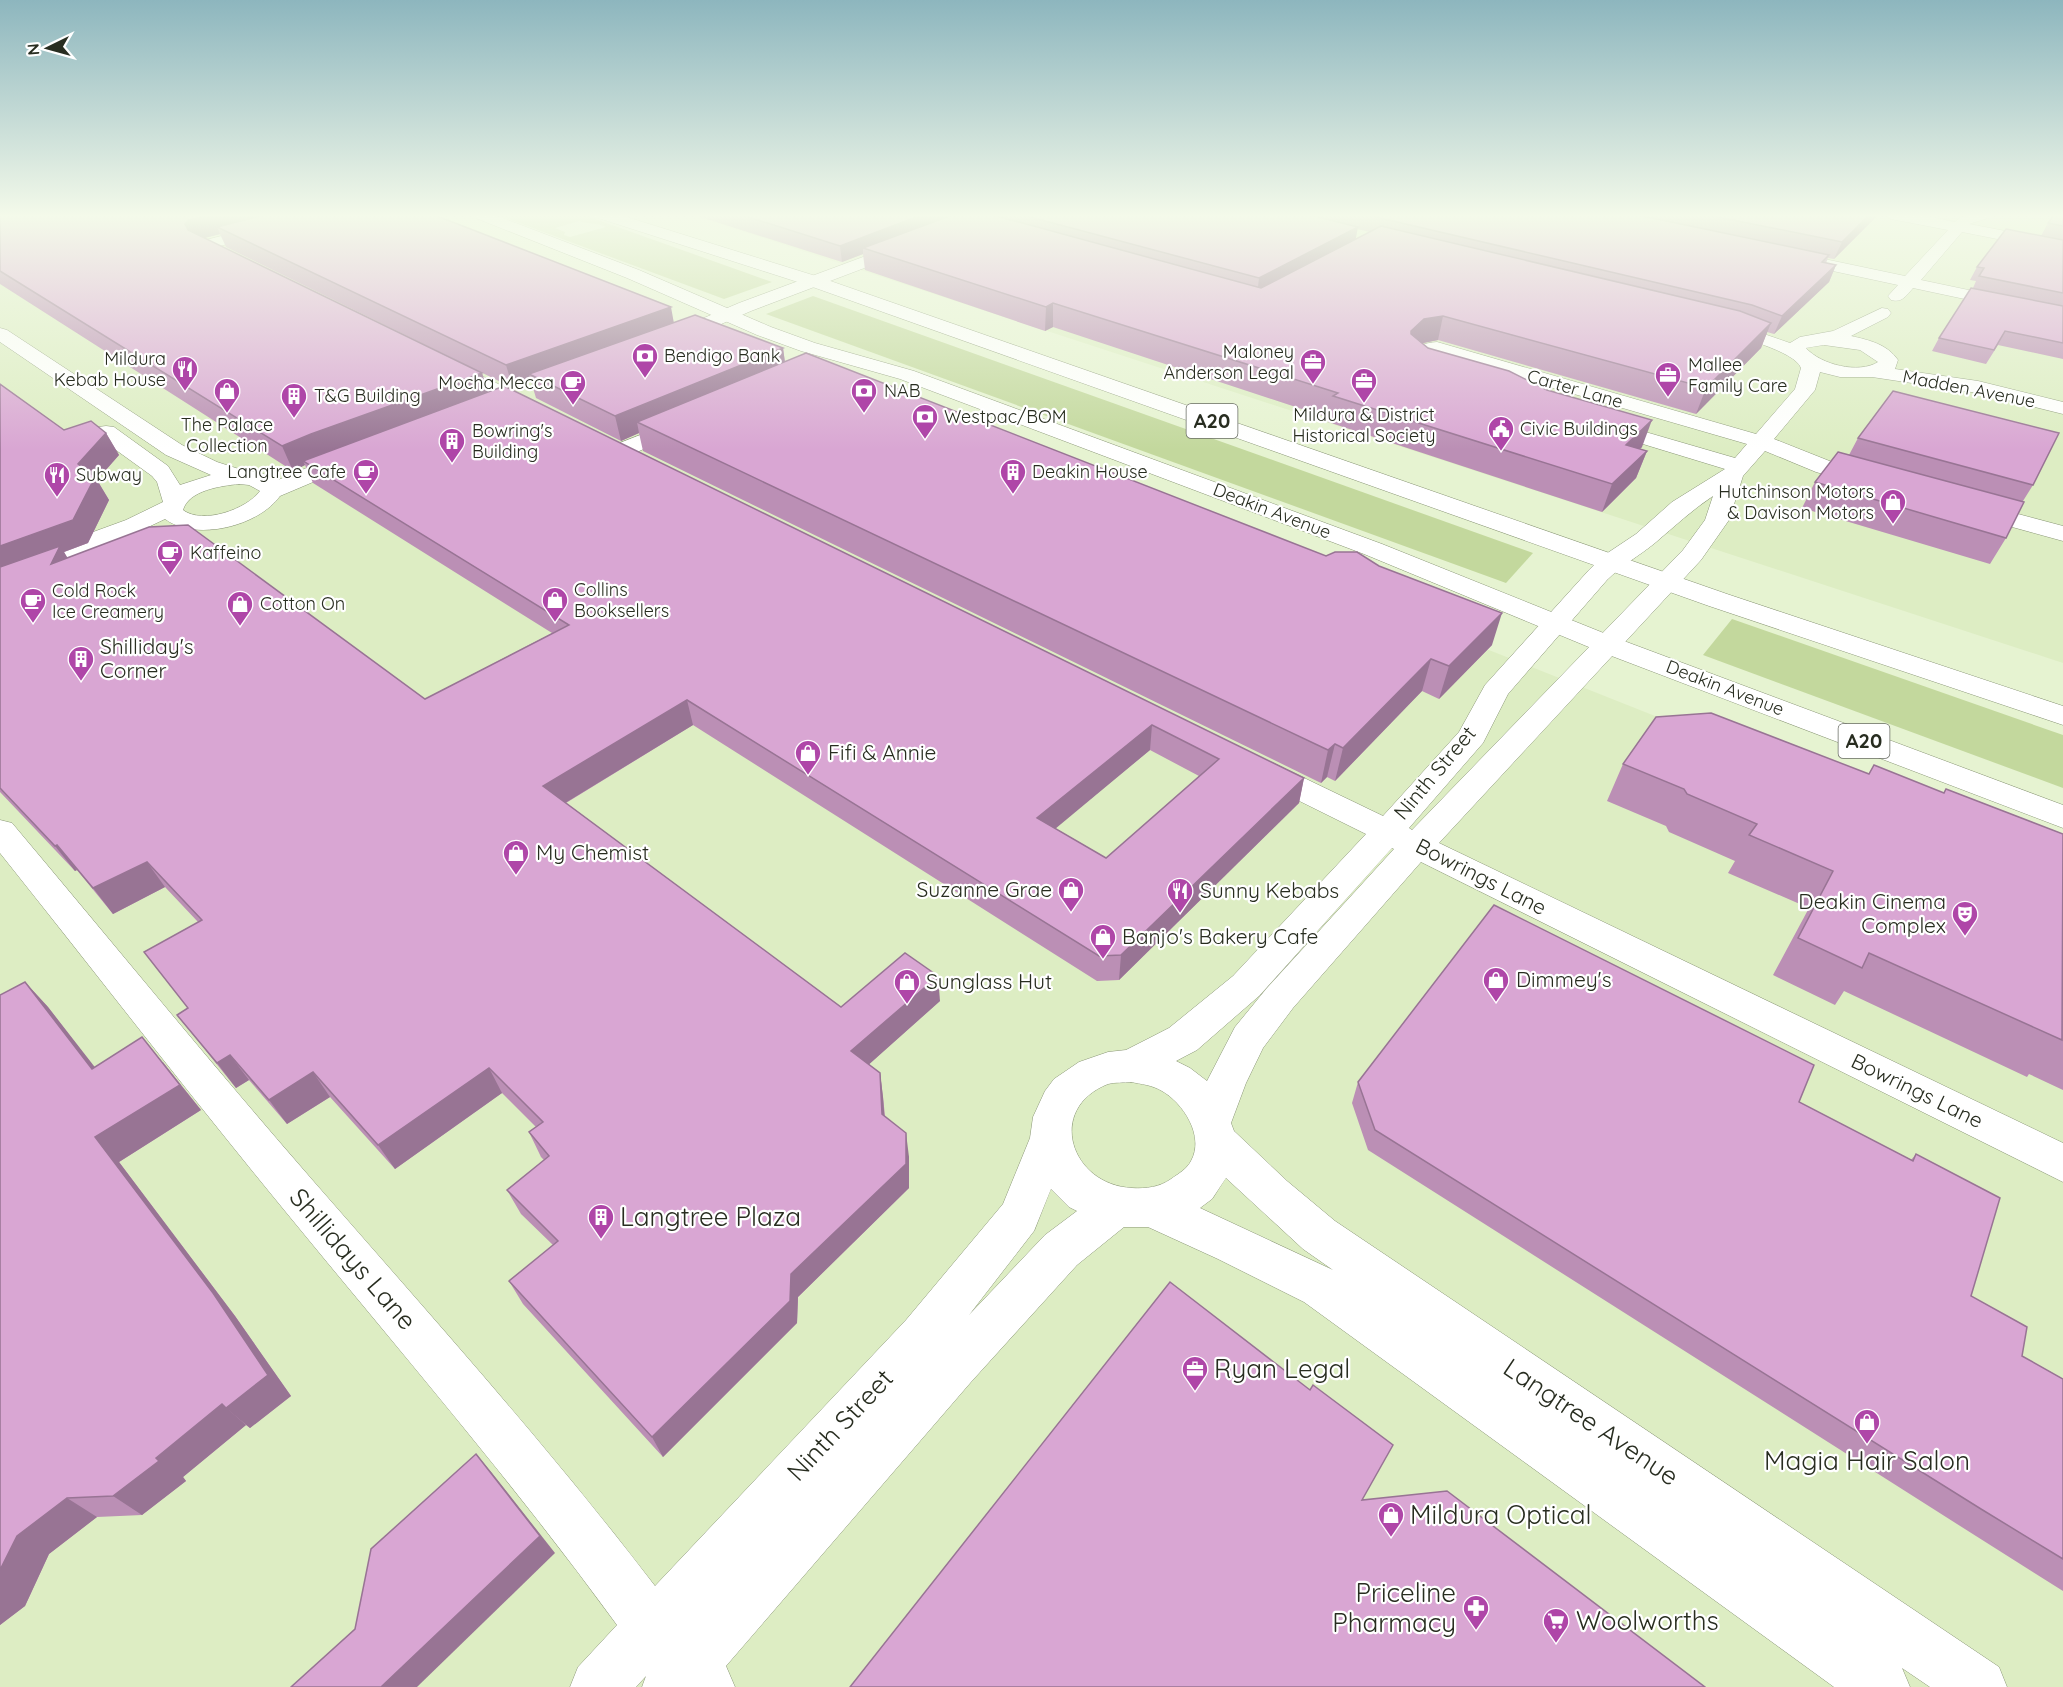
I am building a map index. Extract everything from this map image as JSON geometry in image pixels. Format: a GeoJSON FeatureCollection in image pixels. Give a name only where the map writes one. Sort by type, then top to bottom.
{"type":"FeatureCollection","features":[{"type":"Feature","properties":{"kind":"main road","name":"Deakin Avenue"},"geometry":{"type":"LineString","coordinates":[[675,293],[724,315],[808,347],[918,379],[1373,549],[1606,644],[2063,817]]}},
{"type":"Feature","properties":{"kind":"main road"},"geometry":{"type":"LineString","coordinates":[[649,342],[693,331],[724,315],[782,293]]}},
{"type":"Feature","properties":{"kind":"main road","name":"A20"},"geometry":{"type":"LineString","coordinates":[[846,293],[1668,581],[2063,716]]}},
{"type":"Feature","properties":{"kind":"main road"},"geometry":{"type":"LineString","coordinates":[[1878,364],[1871,335],[1882,313],[1900,293]]}},
{"type":"Feature","properties":{"kind":"main road"},"geometry":{"type":"LineString","coordinates":[[1956,293],[2063,315]]}},
{"type":"Feature","properties":{"kind":"main road"},"geometry":{"type":"LineString","coordinates":[[1805,390],[1811,368],[1797,346],[1804,341],[1821,339],[1848,331],[1882,313]]}},
{"type":"Feature","properties":{"kind":"main road"},"geometry":{"type":"LineString","coordinates":[[1704,321],[1737,329],[1773,342],[1805,358],[1842,371],[1878,364]]}},
{"type":"Feature","properties":{"kind":"main road"},"geometry":{"type":"LineString","coordinates":[[1737,329],[1862,345],[1878,364]]}},
{"type":"Feature","properties":{"kind":"main road"},"geometry":{"type":"LineString","coordinates":[[0,334],[174,450],[209,468],[255,482]]}},
{"type":"Feature","properties":{"kind":"main road","name":"Carter Lane"},"geometry":{"type":"LineString","coordinates":[[1510,390],[1430,367],[1417,357],[1426,350],[1437,348],[1761,442],[1824,467],[1893,486]]}},
{"type":"Feature","properties":{"kind":"main road"},"geometry":{"type":"LineString","coordinates":[[425,354],[556,420]]}},
{"type":"Feature","properties":{"kind":"main road"},"geometry":{"type":"LineString","coordinates":[[0,357],[26,376]]}},
{"type":"Feature","properties":{"kind":"main road"},"geometry":{"type":"LineString","coordinates":[[1805,390],[1878,364]]}},
{"type":"Feature","properties":{"kind":"main road","name":"Madden Avenue"},"geometry":{"type":"LineString","coordinates":[[1878,364],[2063,408]]}},
{"type":"Feature","properties":{"kind":"main road","name":"Ninth Street"},"geometry":{"type":"LineString","coordinates":[[1131,1066],[1183,1039],[1246,986],[1442,772],[1472,736],[1495,690],[1612,561],[1645,539],[1680,507],[1736,470],[1805,390]]}},
{"type":"Feature","properties":{"kind":"main road"},"geometry":{"type":"LineString","coordinates":[[651,467],[609,446],[706,414]]}},
{"type":"Feature","properties":{"kind":"main road"},"geometry":{"type":"LineString","coordinates":[[93,422],[160,471],[168,482],[173,503],[171,512],[175,517],[197,522],[211,522],[240,515],[263,503],[255,482]]}},
{"type":"Feature","properties":{"kind":"main road","name":"Carter Lane"},"geometry":{"type":"LineString","coordinates":[[1589,422],[1736,470]]}},
{"type":"Feature","properties":{"kind":"main road"},"geometry":{"type":"LineString","coordinates":[[0,575],[134,525],[195,488],[307,474],[370,445]]}},
{"type":"Feature","properties":{"kind":"main road","name":"Ninth Street"},"geometry":{"type":"LineString","coordinates":[[1214,1130],[1226,1083],[1249,1038],[1280,998],[1417,845],[1692,555],[1717,520],[1736,470]]}},
{"type":"Feature","properties":{"kind":"main road"},"geometry":{"type":"LineString","coordinates":[[1949,502],[2063,534]]}},
{"type":"Feature","properties":{"kind":"main road"},"geometry":{"type":"LineString","coordinates":[[0,587],[119,543],[197,522]]}},
{"type":"Feature","properties":{"kind":"main road","name":"Bowrings Lane"},"geometry":{"type":"LineString","coordinates":[[1238,758],[2063,1163]]}},
{"type":"Feature","properties":{"kind":"main road","name":"Shillidays Lane"},"geometry":{"type":"LineString","coordinates":[[0,831],[292,1188],[376,1284],[582,1533],[689,1680]]}},
{"type":"Feature","properties":{"kind":"main road"},"geometry":{"type":"LineString","coordinates":[[1131,1066],[1156,1071],[1181,1082],[1200,1099],[1214,1130],[1212,1163],[1199,1184],[1179,1200],[1135,1208],[1091,1198],[1071,1182],[1057,1162],[1050,1140],[1052,1120],[1059,1102],[1072,1086],[1089,1075],[1109,1068],[1131,1066]]}},
{"type":"Feature","properties":{"kind":"main road","name":"Langtree Avenue"},"geometry":{"type":"LineString","coordinates":[[1214,1130],[1272,1195],[1319,1235],[1979,1687]]}},
{"type":"Feature","properties":{"kind":"main road","name":"Ninth Street"},"geometry":{"type":"LineString","coordinates":[[598,1687],[923,1336],[1019,1217],[1050,1140]]}},
{"type":"Feature","properties":{"kind":"main road","name":"Ninth Street"},"geometry":{"type":"LineString","coordinates":[[689,1680],[961,1357],[1061,1250],[1135,1208]]}},
{"type":"Feature","properties":{"kind":"main road","name":"Langtree Avenue"},"geometry":{"type":"LineString","coordinates":[[1135,1208],[1234,1244],[1320,1287],[1882,1687]]}},
{"type":"Feature","properties":{"kind":"shaded area"},"geometry":{"type":"Polygon","coordinates":[[[0,293],[589,293],[2063,878],[2063,1687],[0,1687],[0,293]]]}},
{"type":"Feature","properties":{"kind":"shaded area"},"geometry":{"type":"Polygon","coordinates":[[[707,293],[742,293],[724,299],[707,293]]]}},
{"type":"Feature","properties":{"kind":"shaded area"},"geometry":{"type":"Polygon","coordinates":[[[930,293],[2063,293],[2063,663],[930,293]]]}},
{"type":"Feature","properties":{"kind":"shaded area"},"geometry":{"type":"Polygon","coordinates":[[[813,296],[1533,553],[1506,583],[766,314],[813,296]]]}},
{"type":"Feature","properties":{"kind":"shaded area"},"geometry":{"type":"Polygon","coordinates":[[[1732,619],[2063,735],[2063,788],[1703,655],[1732,619]]]}},
{"type":"Feature","properties":{"kind":"building"},"geometry":{"type":"Polygon","coordinates":[[[35,293],[317,293],[482,373],[282,446],[35,293]]]}},
{"type":"Feature","properties":{"kind":"building"},"geometry":{"type":"Polygon","coordinates":[[[355,293],[634,293],[671,307],[506,365],[355,293]]]}},
{"type":"Feature","properties":{"kind":"building"},"geometry":{"type":"Polygon","coordinates":[[[1002,293],[1663,293],[1740,311],[1771,323],[1706,388],[1443,316],[1424,319],[1411,331],[1411,334],[1428,348],[1509,371],[1547,390],[1652,420],[1626,445],[1647,451],[1612,484],[1333,396],[1338,393],[1053,303],[1046,307],[1002,293]]]}},
{"type":"Feature","properties":{"kind":"building"},"geometry":{"type":"Polygon","coordinates":[[[1700,293],[1807,293],[1782,316],[1752,305],[1700,293]]]}},
{"type":"Feature","properties":{"kind":"building"},"geometry":{"type":"Polygon","coordinates":[[[1968,293],[1995,293],[2063,306],[2063,343],[2005,331],[1994,350],[1939,338],[1968,293]]]}},
{"type":"Feature","properties":{"kind":"building"},"geometry":{"type":"Polygon","coordinates":[[[695,315],[783,348],[615,416],[529,374],[695,315]]]}},
{"type":"Feature","properties":{"kind":"building"},"geometry":{"type":"Polygon","coordinates":[[[806,353],[1326,556],[1335,552],[1357,552],[1379,566],[1502,613],[1449,666],[1431,659],[1343,748],[1335,744],[1328,750],[637,422],[806,353]]]}},
{"type":"Feature","properties":{"kind":"building"},"geometry":{"type":"Polygon","coordinates":[[[0,384],[64,430],[91,421],[106,433],[78,464],[95,477],[73,520],[0,546],[0,384]]]}},
{"type":"Feature","properties":{"kind":"building"},"geometry":{"type":"Polygon","coordinates":[[[504,386],[1304,778],[1121,955],[1099,956],[687,700],[543,786],[841,1007],[905,953],[938,976],[851,1051],[880,1073],[882,1114],[906,1133],[906,1164],[791,1274],[790,1301],[652,1437],[509,1281],[558,1241],[507,1190],[549,1156],[529,1132],[543,1122],[489,1068],[378,1145],[313,1072],[269,1100],[230,1055],[217,1063],[177,1015],[188,1008],[144,952],[202,920],[147,862],[93,888],[57,845],[55,846],[0,788],[0,567],[60,546],[51,564],[149,527],[188,525],[425,699],[569,625],[303,461],[504,386]],[[1152,725],[1037,818],[1106,858],[1219,759],[1152,725]]]}},
{"type":"Feature","properties":{"kind":"building"},"geometry":{"type":"Polygon","coordinates":[[[1893,391],[2059,433],[2033,485],[1858,438],[1893,391]]]}},
{"type":"Feature","properties":{"kind":"building"},"geometry":{"type":"Polygon","coordinates":[[[1838,452],[2024,502],[2006,538],[1815,482],[1838,452]]]}},
{"type":"Feature","properties":{"kind":"building"},"geometry":{"type":"Polygon","coordinates":[[[1711,713],[1869,774],[1874,765],[1944,793],[1946,789],[2063,834],[2062,1040],[1869,953],[1862,968],[1798,938],[1833,871],[1749,835],[1757,824],[1687,794],[1684,789],[1623,764],[1656,717],[1711,713]]]}},
{"type":"Feature","properties":{"kind":"building"},"geometry":{"type":"Polygon","coordinates":[[[1494,905],[1814,1065],[1799,1102],[1913,1161],[1916,1154],[2000,1198],[1971,1296],[2027,1327],[2022,1356],[2063,1379],[2063,1559],[1375,1130],[1358,1082],[1494,905]]]}},
{"type":"Feature","properties":{"kind":"building"},"geometry":{"type":"Polygon","coordinates":[[[25,982],[92,1069],[142,1037],[180,1085],[95,1137],[213,1293],[268,1375],[226,1408],[222,1404],[156,1458],[159,1461],[113,1496],[67,1498],[17,1536],[0,1570],[0,995],[25,982]]]}},
{"type":"Feature","properties":{"kind":"building"},"geometry":{"type":"Polygon","coordinates":[[[1170,1282],[1310,1390],[1313,1385],[1393,1445],[1362,1500],[1447,1491],[1705,1687],[850,1687],[1170,1282]]]}},
{"type":"Feature","properties":{"kind":"building"},"geometry":{"type":"Polygon","coordinates":[[[476,1454],[540,1536],[381,1687],[291,1687],[355,1629],[371,1549],[476,1454]]]}},
{"type":"Feature","properties":{"kind":"place","name":"Bendigo Bank"},"geometry":{"type":"Point","coordinates":[645,379]}},
{"type":"Feature","properties":{"kind":"place","name":"Maloney Anderson Legal"},"geometry":{"type":"Point","coordinates":[1313,385]}},
{"type":"Feature","properties":{"kind":"place","name":"Mildura Kebab House"},"geometry":{"type":"Point","coordinates":[185,392]}},
{"type":"Feature","properties":{"kind":"place","name":"Mallee Family Care"},"geometry":{"type":"Point","coordinates":[1668,398]}},
{"type":"Feature","properties":{"kind":"place","name":"Mildura & District Historical Society"},"geometry":{"type":"Point","coordinates":[1364,404]}},
{"type":"Feature","properties":{"kind":"place","name":"Mocha Mecca"},"geometry":{"type":"Point","coordinates":[573,406]}},
{"type":"Feature","properties":{"kind":"place","name":"The Palace Collection"},"geometry":{"type":"Point","coordinates":[227,414]}},
{"type":"Feature","properties":{"kind":"place","name":"NAB"},"geometry":{"type":"Point","coordinates":[864,414]}},
{"type":"Feature","properties":{"kind":"place","name":"T&G Building"},"geometry":{"type":"Point","coordinates":[294,419]}},
{"type":"Feature","properties":{"kind":"place","name":"Westpac/BOM"},"geometry":{"type":"Point","coordinates":[925,440]}},
{"type":"Feature","properties":{"kind":"place","name":"Civic Buildings"},"geometry":{"type":"Point","coordinates":[1501,452]}},
{"type":"Feature","properties":{"kind":"place","name":"Bowring's Building"},"geometry":{"type":"Point","coordinates":[452,464]}},
{"type":"Feature","properties":{"kind":"place","name":"Langtree Cafe"},"geometry":{"type":"Point","coordinates":[366,495]}},
{"type":"Feature","properties":{"kind":"place","name":"Deakin House"},"geometry":{"type":"Point","coordinates":[1013,495]}},
{"type":"Feature","properties":{"kind":"place","name":"Subway"},"geometry":{"type":"Point","coordinates":[57,498]}},
{"type":"Feature","properties":{"kind":"place","name":"Hutchinson Motors & Davison Motors"},"geometry":{"type":"Point","coordinates":[1893,525]}},
{"type":"Feature","properties":{"kind":"place","name":"Kaffeino"},"geometry":{"type":"Point","coordinates":[170,576]}},
{"type":"Feature","properties":{"kind":"place","name":"Collins Booksellers"},"geometry":{"type":"Point","coordinates":[555,623]}},
{"type":"Feature","properties":{"kind":"place","name":"Cold Rock Ice Creamery"},"geometry":{"type":"Point","coordinates":[33,624]}},
{"type":"Feature","properties":{"kind":"place","name":"Cotton On"},"geometry":{"type":"Point","coordinates":[240,627]}},
{"type":"Feature","properties":{"kind":"place","name":"Shilliday's Corner"},"geometry":{"type":"Point","coordinates":[81,682]}},
{"type":"Feature","properties":{"kind":"place","name":"Fifi & Annie"},"geometry":{"type":"Point","coordinates":[808,776]}},
{"type":"Feature","properties":{"kind":"place","name":"My Chemist"},"geometry":{"type":"Point","coordinates":[516,876]}},
{"type":"Feature","properties":{"kind":"place","name":"Suzanne Grae"},"geometry":{"type":"Point","coordinates":[1071,913]}},
{"type":"Feature","properties":{"kind":"place","name":"Sunny Kebabs"},"geometry":{"type":"Point","coordinates":[1180,914]}},
{"type":"Feature","properties":{"kind":"place","name":"Deakin Cinema Complex"},"geometry":{"type":"Point","coordinates":[1965,937]}},
{"type":"Feature","properties":{"kind":"place","name":"Banjo's Bakery Cafe"},"geometry":{"type":"Point","coordinates":[1103,960]}},
{"type":"Feature","properties":{"kind":"place","name":"Dimmey's"},"geometry":{"type":"Point","coordinates":[1496,1003]}},
{"type":"Feature","properties":{"kind":"place","name":"Sunglass Hut"},"geometry":{"type":"Point","coordinates":[907,1005]}},
{"type":"Feature","properties":{"kind":"place","name":"Langtree Plaza"},"geometry":{"type":"Point","coordinates":[601,1240]}},
{"type":"Feature","properties":{"kind":"place","name":"Ryan Legal"},"geometry":{"type":"Point","coordinates":[1195,1392]}},
{"type":"Feature","properties":{"kind":"place","name":"Magia Hair Salon"},"geometry":{"type":"Point","coordinates":[1867,1445]}},
{"type":"Feature","properties":{"kind":"place","name":"Mildura Optical"},"geometry":{"type":"Point","coordinates":[1391,1538]}},
{"type":"Feature","properties":{"kind":"place","name":"Priceline Pharmacy"},"geometry":{"type":"Point","coordinates":[1476,1631]}},
{"type":"Feature","properties":{"kind":"place","name":"Woolworths"},"geometry":{"type":"Point","coordinates":[1556,1644]}}]}
